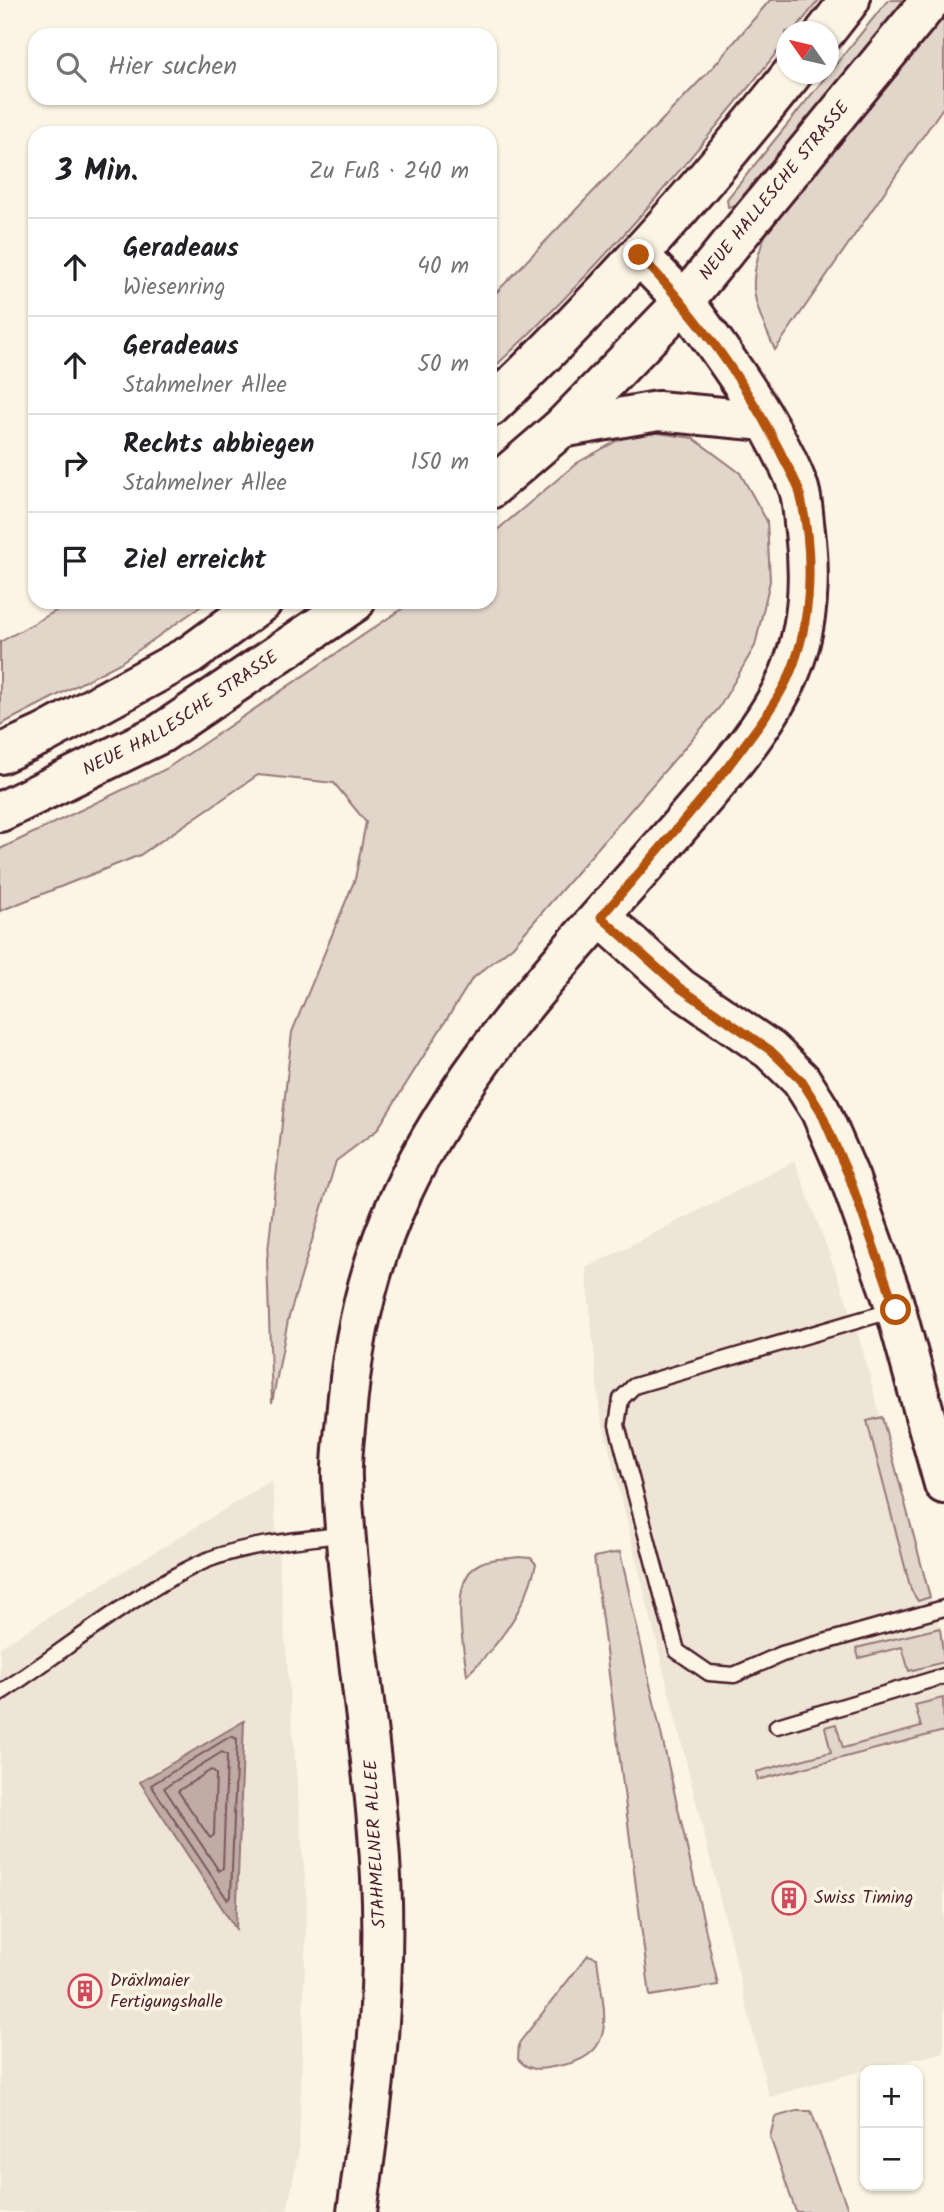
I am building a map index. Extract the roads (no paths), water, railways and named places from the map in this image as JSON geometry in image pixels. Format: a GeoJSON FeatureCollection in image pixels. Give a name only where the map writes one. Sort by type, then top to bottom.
{"type":"FeatureCollection","features":[{"type":"Feature","properties":{"kind":"street"},"geometry":{"type":"LineString","coordinates":[[834,21],[850,0]]}},
{"type":"Feature","properties":{"kind":"street","name":"NEUE HALLESCHE STRASSE"},"geometry":{"type":"LineString","coordinates":[[497,483],[561,428],[684,302],[931,0]]}},
{"type":"Feature","properties":{"kind":"street"},"geometry":{"type":"LineString","coordinates":[[497,400],[639,255],[724,159],[784,84]]}},
{"type":"Feature","properties":{"kind":"street"},"geometry":{"type":"LineString","coordinates":[[639,255],[684,302],[727,359],[765,421],[800,492],[809,567],[807,617],[789,675],[756,730],[696,807],[601,917],[680,988],[770,1050],[801,1080],[820,1110],[850,1179],[896,1310],[944,1484]]}},
{"type":"Feature","properties":{"kind":"street"},"geometry":{"type":"LineString","coordinates":[[561,428],[658,411],[765,421]]}},
{"type":"Feature","properties":{"kind":"street"},"geometry":{"type":"LineString","coordinates":[[0,754],[44,734],[190,655],[252,609]]}},
{"type":"Feature","properties":{"kind":"street","name":"NEUE HALLESCHE STRASSE"},"geometry":{"type":"LineString","coordinates":[[0,812],[160,734],[345,609]]}},
{"type":"Feature","properties":{"kind":"street","name":"STAHMELNER ALLEE"},"geometry":{"type":"LineString","coordinates":[[357,2212],[370,2122],[381,1996],[382,1883],[374,1781],[350,1596],[341,1476],[350,1360],[366,1289],[400,1195],[452,1104],[511,1020],[601,917]]}},
{"type":"Feature","properties":{"kind":"lane"},"geometry":{"type":"LineString","coordinates":[[896,1310],[634,1386],[621,1399],[617,1425],[677,1651],[688,1662],[709,1672],[734,1675],[782,1654],[944,1608]]}},
{"type":"Feature","properties":{"kind":"lane"},"geometry":{"type":"LineString","coordinates":[[0,1693],[106,1618],[199,1563],[250,1547],[347,1534]]}},
{"type":"Feature","properties":{"kind":"lane"},"geometry":{"type":"LineString","coordinates":[[777,1726],[944,1676]]}},
{"type":"Feature","properties":{"kind":"water"},"geometry":{"type":"Polygon","coordinates":[[[244,1721],[236,1929],[140,1782],[244,1721]]]}},
{"type":"Feature","properties":{"kind":"place","name":"Swiss Timing"},"geometry":{"type":"Point","coordinates":[789,1898]}},
{"type":"Feature","properties":{"kind":"place","name":"Dräxlmaier Fertigungshalle"},"geometry":{"type":"Point","coordinates":[85,1991]}}]}
